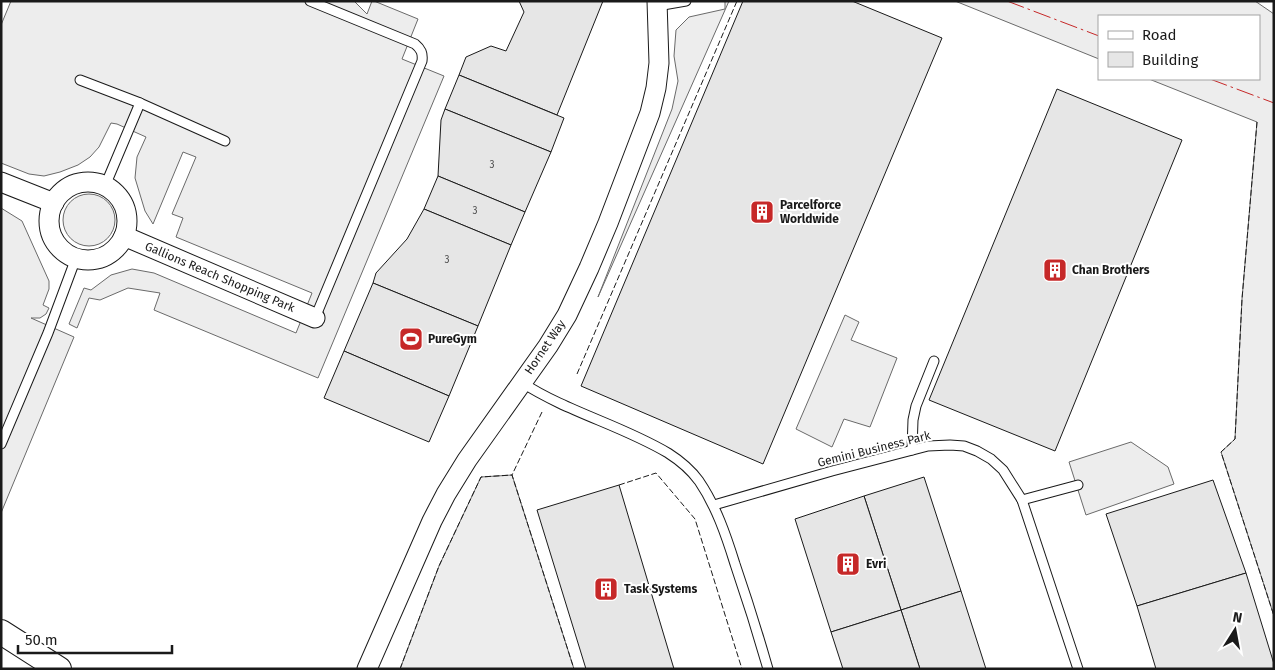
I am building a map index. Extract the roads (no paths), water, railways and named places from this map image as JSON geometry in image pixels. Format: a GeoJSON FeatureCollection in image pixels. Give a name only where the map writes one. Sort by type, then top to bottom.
{"type":"FeatureCollection","features":[{"type":"Feature","properties":{"kind":"street","name":"Hornet Way"},"geometry":{"type":"LineString","coordinates":[[367,669],[432,521],[446,494],[467,460],[548,346],[568,314],[608,223],[650,113],[659,63],[657,4]]}},
{"type":"Feature","properties":{"kind":"street"},"geometry":{"type":"LineString","coordinates":[[1,182],[54,203]]}},
{"type":"Feature","properties":{"kind":"street"},"geometry":{"type":"LineString","coordinates":[[82,183],[94,183],[105,186],[118,198],[126,213],[127,224],[124,236],[110,254],[93,260],[76,258],[58,246],[52,236],[50,219],[54,203],[61,193],[82,183]]}},
{"type":"Feature","properties":{"kind":"street","name":"Gallions Reach Shopping Park"},"geometry":{"type":"LineString","coordinates":[[124,236],[315,318]]}},
{"type":"Feature","properties":{"kind":"street"},"geometry":{"type":"LineString","coordinates":[[1,632],[59,669]]}},
{"type":"Feature","properties":{"kind":"lane"},"geometry":{"type":"LineString","coordinates":[[310,1],[415,44],[421,49],[422,55],[419,69],[315,318]]}},
{"type":"Feature","properties":{"kind":"lane"},"geometry":{"type":"LineString","coordinates":[[657,4],[686,1]]}},
{"type":"Feature","properties":{"kind":"lane"},"geometry":{"type":"LineString","coordinates":[[80,80],[140,103],[225,141]]}},
{"type":"Feature","properties":{"kind":"lane"},"geometry":{"type":"LineString","coordinates":[[105,186],[140,103]]}},
{"type":"Feature","properties":{"kind":"lane"},"geometry":{"type":"LineString","coordinates":[[1,444],[48,333],[76,258]]}},
{"type":"Feature","properties":{"kind":"lane"},"geometry":{"type":"LineString","coordinates":[[912,450],[913,420],[916,406],[934,361]]}},
{"type":"Feature","properties":{"kind":"lane"},"geometry":{"type":"LineString","coordinates":[[521,382],[566,407],[640,439],[668,454],[686,467],[698,480],[714,505],[728,542],[768,669]]}},
{"type":"Feature","properties":{"kind":"lane","name":"Gemini Business Park"},"geometry":{"type":"LineString","coordinates":[[714,505],[928,446],[964,446],[977,451],[991,459],[1003,470],[1022,500],[1078,669]]}},
{"type":"Feature","properties":{"kind":"lane"},"geometry":{"type":"LineString","coordinates":[[1022,500],[1078,485]]}},
{"type":"Feature","properties":{"kind":"place","name":"Parcelforce Worldwide"},"geometry":{"type":"Point","coordinates":[762,212]}},
{"type":"Feature","properties":{"kind":"place","name":"Chan Brothers"},"geometry":{"type":"Point","coordinates":[1055,270]}},
{"type":"Feature","properties":{"kind":"place","name":"PureGym"},"geometry":{"type":"Point","coordinates":[411,339]}},
{"type":"Feature","properties":{"kind":"place","name":"Evri"},"geometry":{"type":"Point","coordinates":[848,564]}},
{"type":"Feature","properties":{"kind":"place","name":"Task Systems"},"geometry":{"type":"Point","coordinates":[606,589]}}]}
